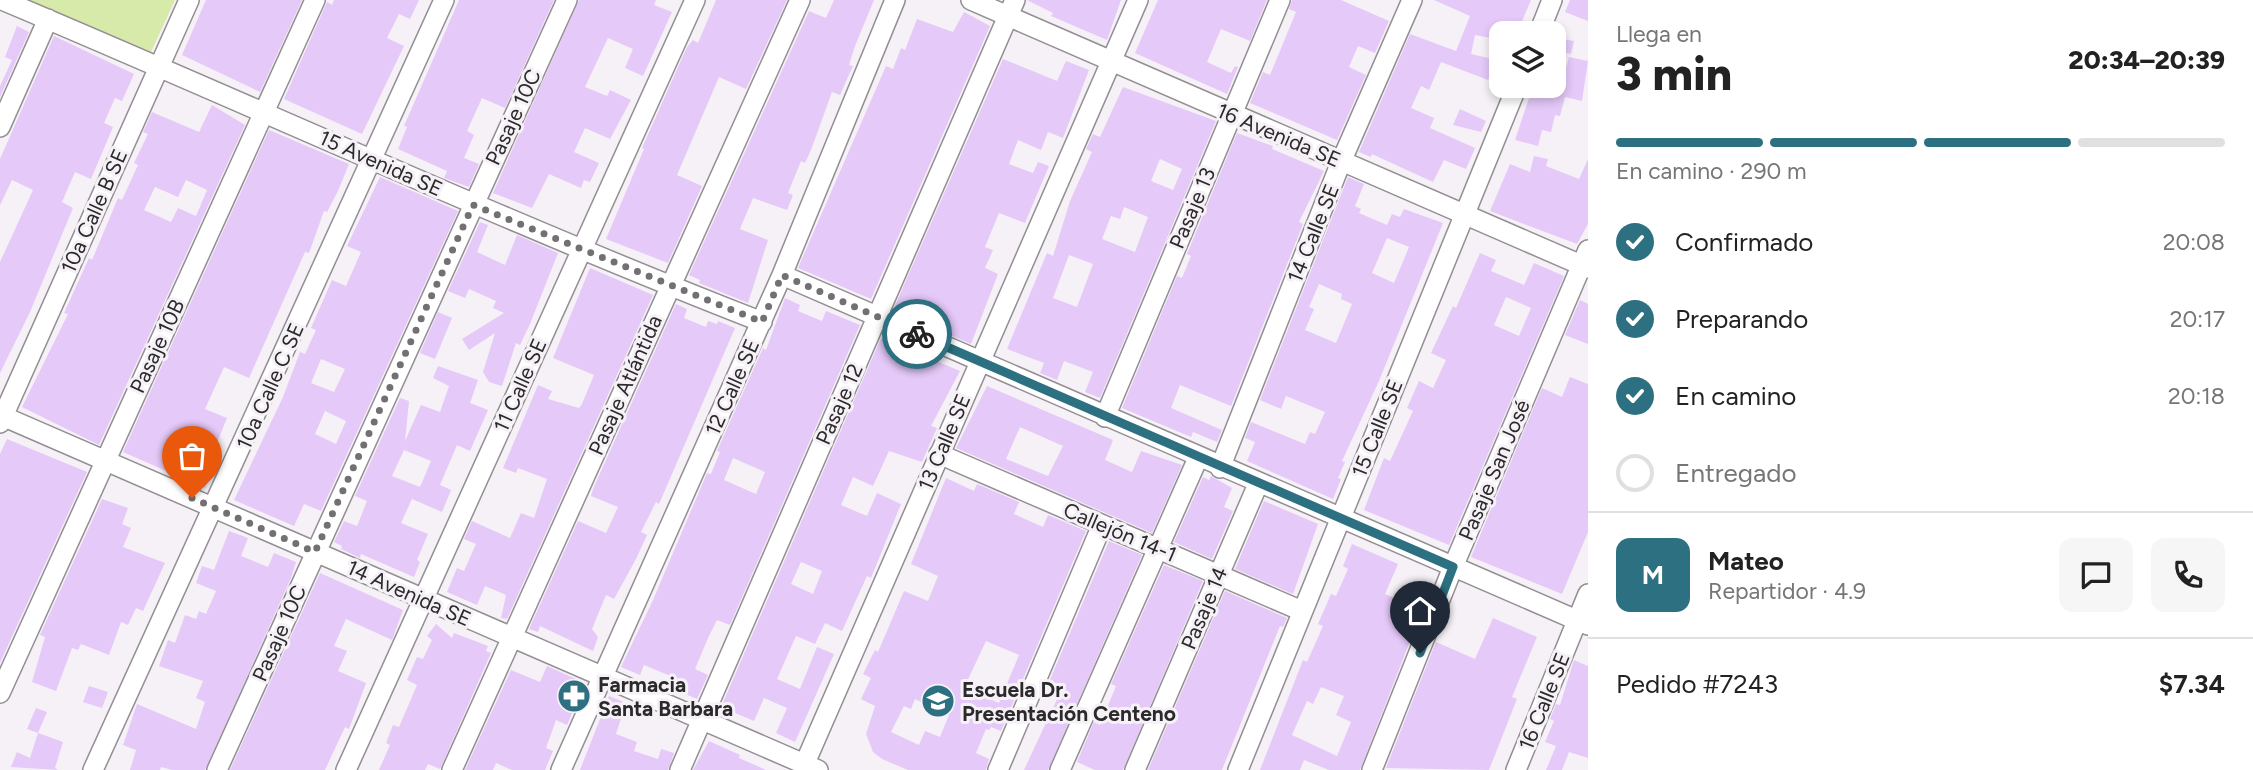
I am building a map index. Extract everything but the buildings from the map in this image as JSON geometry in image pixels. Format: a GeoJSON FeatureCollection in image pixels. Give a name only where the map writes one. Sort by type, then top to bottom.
{"type":"FeatureCollection","features":[{"type":"Feature","properties":{"kind":"street","name":"15 Avenida SE"},"geometry":{"type":"LineString","coordinates":[[2,0],[265,111],[473,205],[762,322]]}},
{"type":"Feature","properties":{"kind":"street","name":"10a Calle B SE"},"geometry":{"type":"LineString","coordinates":[[1,418],[189,0]]}},
{"type":"Feature","properties":{"kind":"street","name":"Pasaje 10B"},"geometry":{"type":"LineString","coordinates":[[0,693],[315,0]]}},
{"type":"Feature","properties":{"kind":"street","name":"10a Calle C SE"},"geometry":{"type":"LineString","coordinates":[[93,770],[215,508],[444,0]]}},
{"type":"Feature","properties":{"kind":"street","name":"Pasaje 10C"},"geometry":{"type":"LineString","coordinates":[[217,770],[567,0]]}},
{"type":"Feature","properties":{"kind":"street","name":"11 Calle SE"},"geometry":{"type":"LineString","coordinates":[[346,770],[695,0]]}},
{"type":"Feature","properties":{"kind":"street","name":"Pasaje Atlántida"},"geometry":{"type":"LineString","coordinates":[[452,770],[800,0]]}},
{"type":"Feature","properties":{"kind":"street","name":"12 Calle SE"},"geometry":{"type":"LineString","coordinates":[[561,770],[762,322],[895,0]]}},
{"type":"Feature","properties":{"kind":"street","name":"16 Avenida SE"},"geometry":{"type":"LineString","coordinates":[[971,0],[1012,8],[1112,61],[1232,115],[1464,215],[1586,261]]}},
{"type":"Feature","properties":{"kind":"street","name":"13 Calle SE"},"geometry":{"type":"LineString","coordinates":[[809,768],[939,454],[1138,0]]}},
{"type":"Feature","properties":{"kind":"street","name":"Pasaje 13"},"geometry":{"type":"LineString","coordinates":[[1105,417],[1280,0]]}},
{"type":"Feature","properties":{"kind":"street","name":"14 Calle SE"},"geometry":{"type":"LineString","coordinates":[[1220,468],[1341,162],[1412,0]]}},
{"type":"Feature","properties":{"kind":"street"},"geometry":{"type":"LineString","coordinates":[[1544,21],[1552,0]]}},
{"type":"Feature","properties":{"kind":"street","name":"Pasaje 12"},"geometry":{"type":"LineString","coordinates":[[680,770],[1012,8]]}},
{"type":"Feature","properties":{"kind":"street"},"geometry":{"type":"LineString","coordinates":[[0,127],[48,19]]}},
{"type":"Feature","properties":{"kind":"street","name":"15 Calle SE"},"geometry":{"type":"LineString","coordinates":[[1238,770],[1512,98]]}},
{"type":"Feature","properties":{"kind":"street","name":"Pasaje San José"},"geometry":{"type":"LineString","coordinates":[[1373,770],[1453,567],[1586,261]]}},
{"type":"Feature","properties":{"kind":"street"},"geometry":{"type":"LineString","coordinates":[[782,275],[1339,520],[1582,623]]}},
{"type":"Feature","properties":{"kind":"street","name":"14 Avenida SE"},"geometry":{"type":"LineString","coordinates":[[1,418],[215,508],[809,768]]}},
{"type":"Feature","properties":{"kind":"street","name":"Callejón 14-1"},"geometry":{"type":"LineString","coordinates":[[939,454],[1302,611]]}},
{"type":"Feature","properties":{"kind":"street"},"geometry":{"type":"LineString","coordinates":[[1067,768],[1157,548],[1198,458]]}},
{"type":"Feature","properties":{"kind":"street","name":"Pasaje 14"},"geometry":{"type":"LineString","coordinates":[[1135,770],[1258,484]]}},
{"type":"Feature","properties":{"kind":"street"},"geometry":{"type":"LineString","coordinates":[[998,770],[1102,524]]}},
{"type":"Feature","properties":{"kind":"street","name":"16 Calle SE"},"geometry":{"type":"LineString","coordinates":[[1516,770],[1582,623],[1588,594]]}},
{"type":"Feature","properties":{"kind":"green space"},"geometry":{"type":"Polygon","coordinates":[[[27,0],[175,0],[151,52],[27,0]]]}},
{"type":"Feature","properties":{"kind":"way so far"},"geometry":{"type":"LineString","coordinates":[[192,498],[315,552],[473,205],[762,322],[782,275],[917,334]]}},
{"type":"Feature","properties":{"kind":"place","name":"Farmacia Santa Barbara"},"geometry":{"type":"Point","coordinates":[574,696]}},
{"type":"Feature","properties":{"kind":"place","name":"Escuela Dr. Presentación Centeno"},"geometry":{"type":"Point","coordinates":[938,701]}},
{"type":"Feature","properties":{"kind":"route"},"geometry":{"type":"LineString","coordinates":[[917,334],[1339,520],[1453,567],[1420,653]]}}]}
